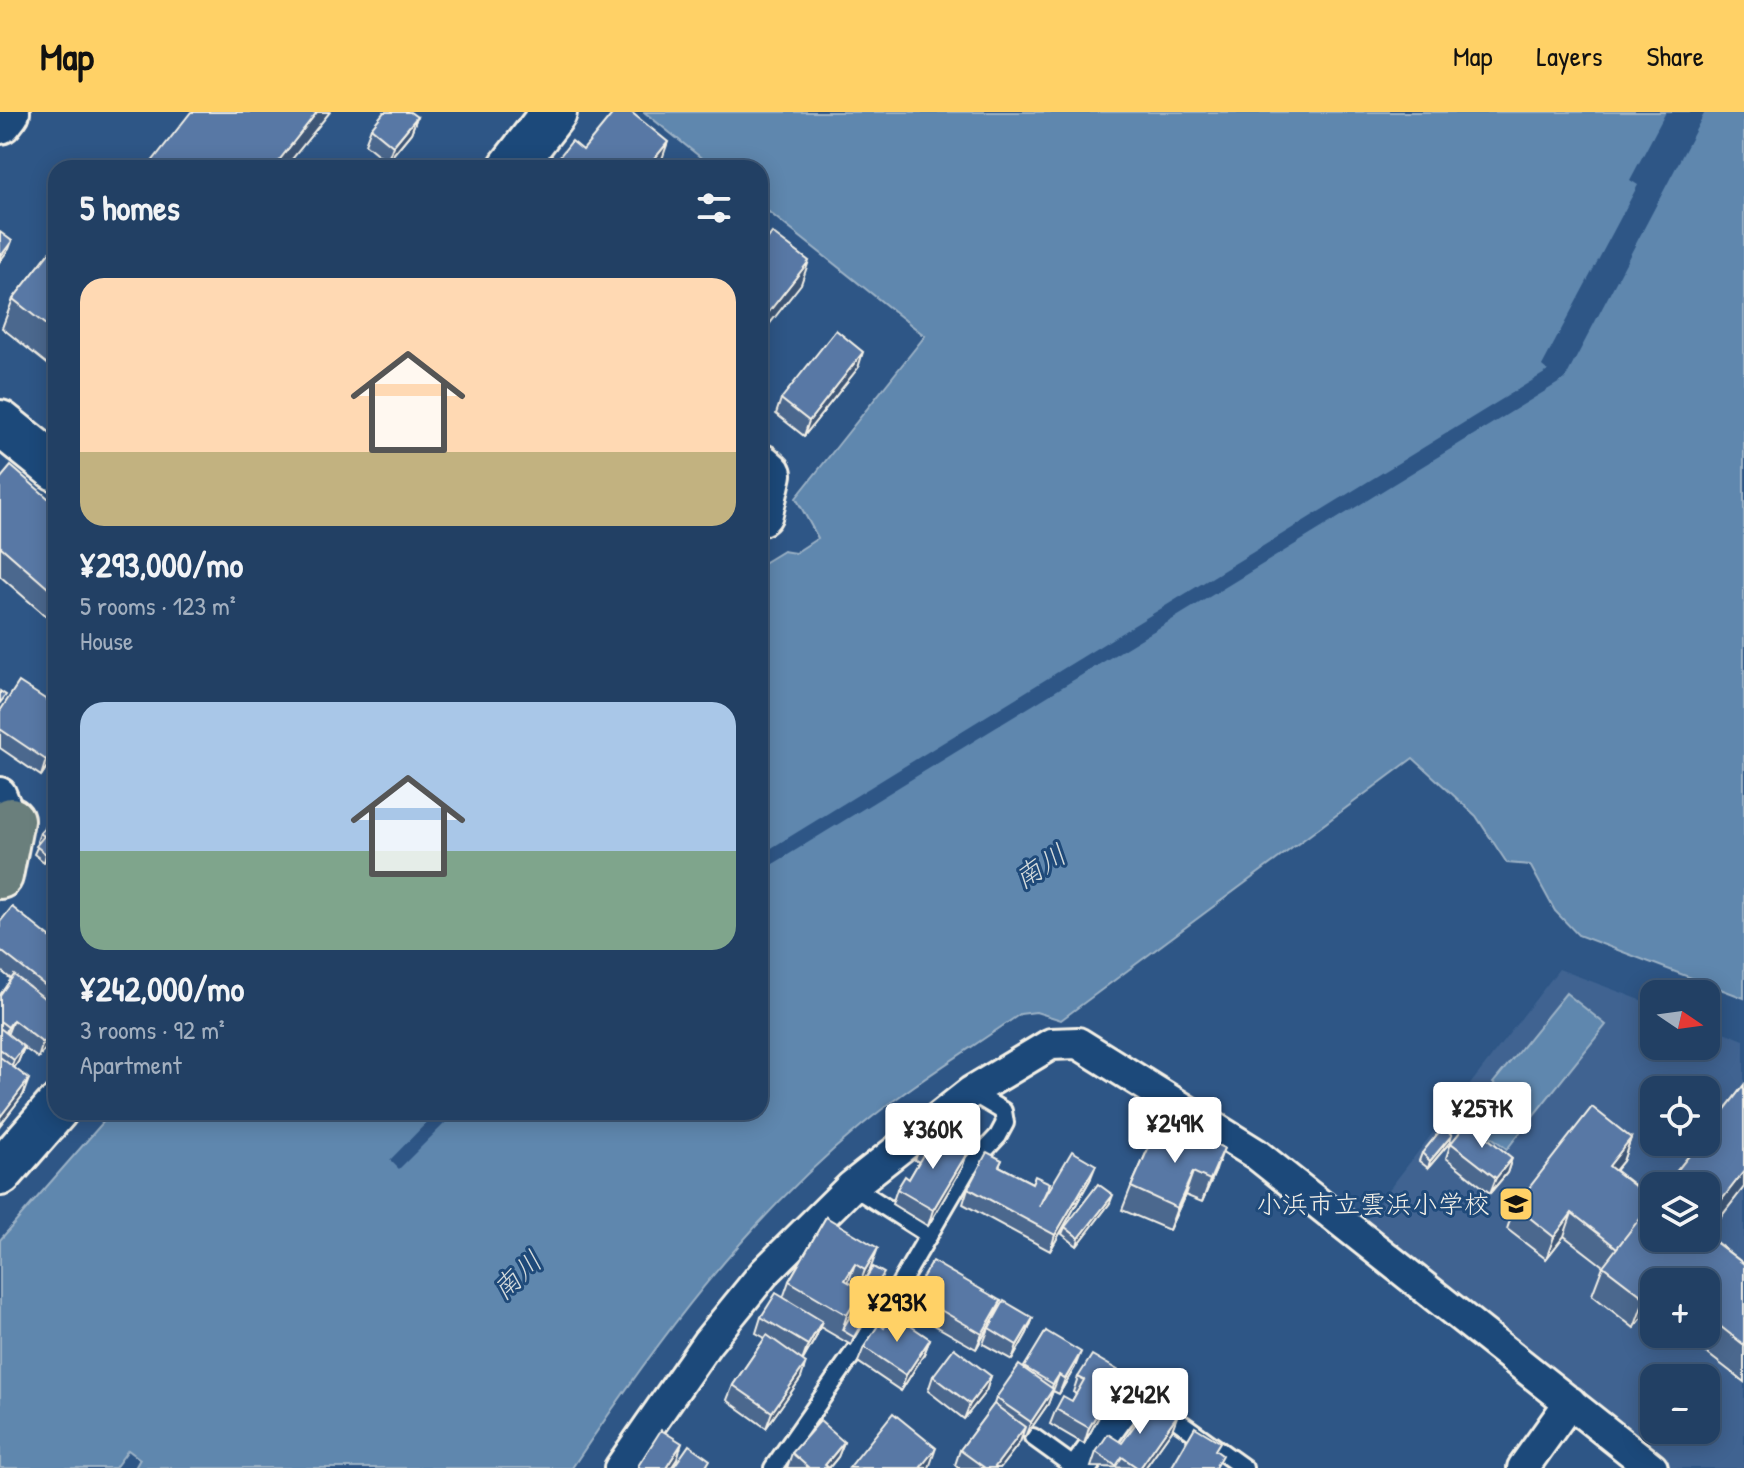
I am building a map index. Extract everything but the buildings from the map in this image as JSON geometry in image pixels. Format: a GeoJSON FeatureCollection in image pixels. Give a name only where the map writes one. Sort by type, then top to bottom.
{"type":"FeatureCollection","features":[{"type":"Feature","properties":{"kind":"main road"},"geometry":{"type":"LineString","coordinates":[[0,876],[6,806]]}},
{"type":"Feature","properties":{"kind":"street"},"geometry":{"type":"LineString","coordinates":[[0,121],[7,112]]}},
{"type":"Feature","properties":{"kind":"street"},"geometry":{"type":"LineString","coordinates":[[517,160],[554,112]]}},
{"type":"Feature","properties":{"kind":"street"},"geometry":{"type":"LineString","coordinates":[[0,423],[48,462]]}},
{"type":"Feature","properties":{"kind":"street"},"geometry":{"type":"LineString","coordinates":[[620,1468],[707,1343],[764,1273],[852,1186],[971,1092],[1051,1044],[1078,1043],[1256,1154],[1652,1468]]}},
{"type":"Feature","properties":{"kind":"street"},"geometry":{"type":"LineString","coordinates":[[0,1173],[48,1118]]}},
{"type":"Feature","properties":{"kind":"street"},"geometry":{"type":"LineString","coordinates":[[1069,1466],[1129,1386]]}},
{"type":"Feature","properties":{"kind":"street"},"geometry":{"type":"LineString","coordinates":[[1523,1468],[1570,1402]]}},
{"type":"Feature","properties":{"kind":"lane"},"geometry":{"type":"LineString","coordinates":[[773,1468],[849,1364],[967,1169],[998,1136],[1005,1123],[1003,1111],[971,1092]]}},
{"type":"Feature","properties":{"kind":"lane"},"geometry":{"type":"LineString","coordinates":[[852,1186],[929,1235]]}},
{"type":"Feature","properties":{"kind":"lane"},"geometry":{"type":"LineString","coordinates":[[1129,1386],[1244,1468]]}},
{"type":"Feature","properties":{"kind":"lane"},"geometry":{"type":"LineString","coordinates":[[1033,1437],[1069,1466]]}},
{"type":"Feature","properties":{"kind":"shaded area","name":"小浜市立雲浜小学校"},"geometry":{"type":"Polygon","coordinates":[[[1559,969],[1640,1000],[1640,1060],[1720,1060],[1720,1031],[1744,1040],[1744,1468],[1671,1468],[1641,1444],[1720,1444],[1720,1364],[1640,1364],[1640,1443],[1364,1222],[1559,969]]]}},
{"type":"Feature","properties":{"kind":"water","name":"南川"},"geometry":{"type":"Polygon","coordinates":[[[644,112],[1744,112],[1744,998],[1720,989],[1720,980],[1697,980],[1578,935],[1555,911],[1530,865],[1507,863],[1476,816],[1413,758],[1061,1020],[1036,1012],[1020,1014],[919,1082],[861,1126],[818,1163],[740,1243],[636,1375],[572,1468],[135,1468],[140,1459],[128,1450],[115,1468],[0,1468],[0,1240],[105,1120],[768,1120],[768,560],[783,551],[795,553],[818,538],[796,498],[925,336],[768,211],[768,160],[704,160],[644,112]]]}},
{"type":"Feature","properties":{"kind":"water"},"geometry":{"type":"Polygon","coordinates":[[[1566,993],[1606,1025],[1533,1116],[1493,1083],[1566,993]]]}},
{"type":"Feature","properties":{"kind":"water"},"geometry":{"type":"Polygon","coordinates":[[[1481,1099],[1521,1131],[1507,1149],[1466,1117],[1481,1099]]]}},
{"type":"Feature","properties":{"kind":"pier"},"geometry":{"type":"Polygon","coordinates":[[[1666,112],[1705,112],[1565,379],[768,867],[768,850],[1548,371],[1542,366],[1638,185],[1630,180],[1666,112]]]}},
{"type":"Feature","properties":{"kind":"pier"},"geometry":{"type":"Polygon","coordinates":[[[429,1120],[448,1120],[399,1169],[390,1160],[429,1120]]]}},
{"type":"Feature","properties":{"kind":"place","name":"小浜市立雲浜小学校"},"geometry":{"type":"Point","coordinates":[1516,1204]}}]}
